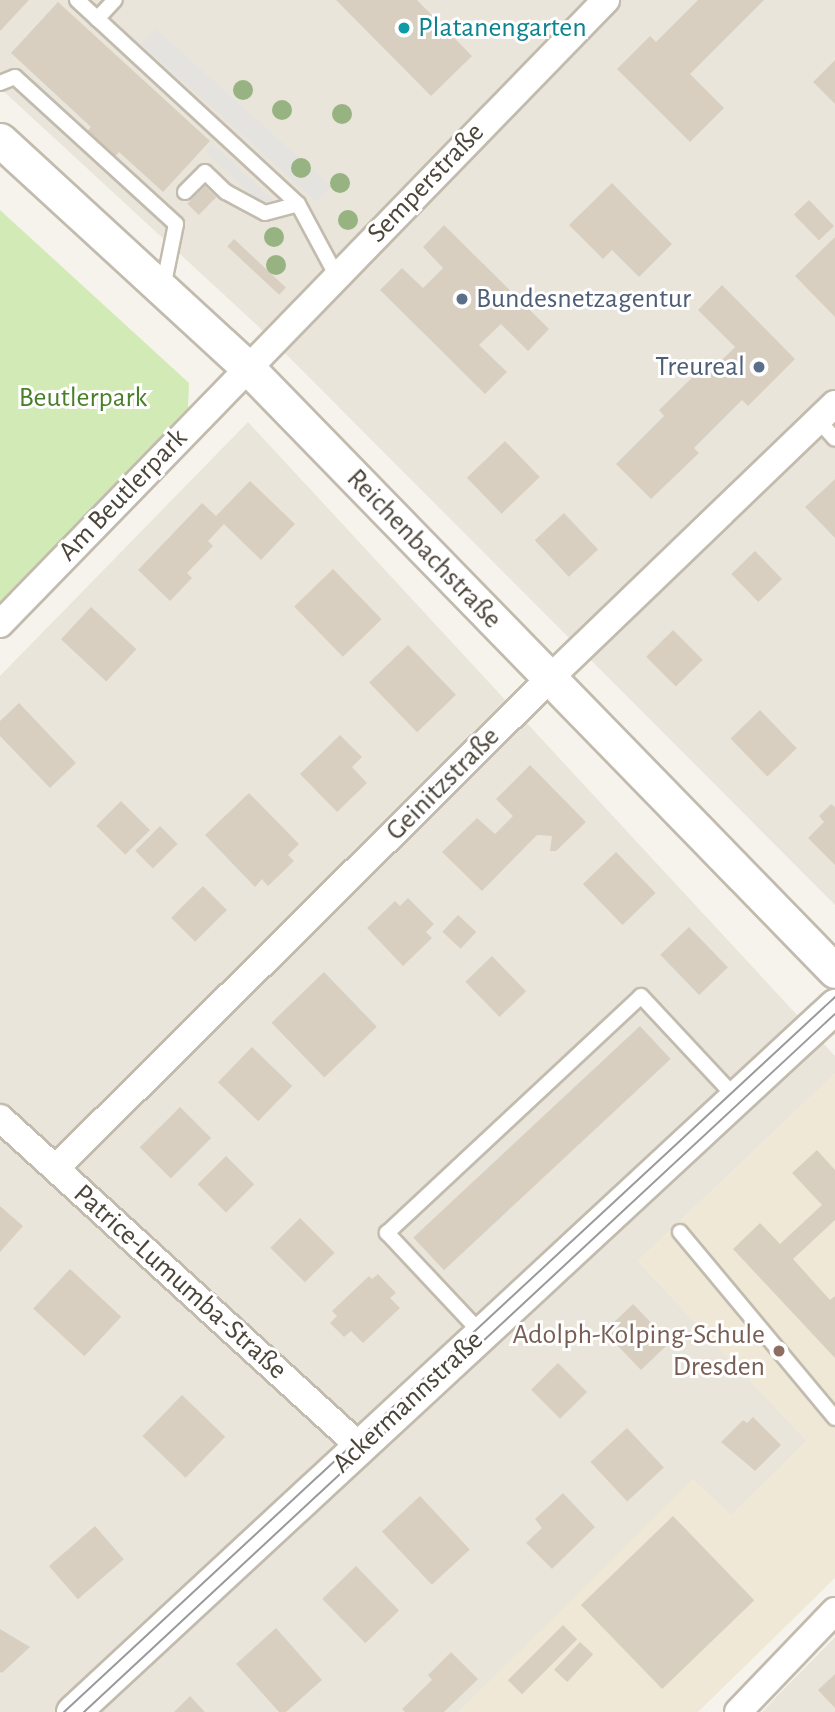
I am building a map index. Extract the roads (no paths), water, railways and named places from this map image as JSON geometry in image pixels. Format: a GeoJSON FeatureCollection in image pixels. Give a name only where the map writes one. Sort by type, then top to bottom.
{"type":"FeatureCollection","features":[{"type":"Feature","properties":{"kind":"street","name":"Semperstraße"},"geometry":{"type":"LineString","coordinates":[[246,366],[606,0]]}},
{"type":"Feature","properties":{"kind":"street","name":"Reichenbachstraße"},"geometry":{"type":"LineString","coordinates":[[0,140],[246,366],[835,971]]}},
{"type":"Feature","properties":{"kind":"street","name":"Am Beutlerpark"},"geometry":{"type":"LineString","coordinates":[[0,624],[246,366]]}},
{"type":"Feature","properties":{"kind":"street","name":"Geinitzstraße"},"geometry":{"type":"LineString","coordinates":[[56,1168],[550,678],[829,421]]}},
{"type":"Feature","properties":{"kind":"street","name":"Ackermannstraße"},"geometry":{"type":"LineString","coordinates":[[73,1712],[835,1006]]}},
{"type":"Feature","properties":{"kind":"street","name":"Patrice-Lumumba-Straße"},"geometry":{"type":"LineString","coordinates":[[0,1118],[360,1447]]}},
{"type":"Feature","properties":{"kind":"street"},"geometry":{"type":"LineString","coordinates":[[738,1712],[835,1611]]}},
{"type":"Feature","properties":{"kind":"lane"},"geometry":{"type":"LineString","coordinates":[[76,0],[298,204],[336,275]]}},
{"type":"Feature","properties":{"kind":"lane"},"geometry":{"type":"LineString","coordinates":[[97,19],[115,0]]}},
{"type":"Feature","properties":{"kind":"lane"},"geometry":{"type":"LineString","coordinates":[[0,83],[15,78],[176,224],[163,290]]}},
{"type":"Feature","properties":{"kind":"lane"},"geometry":{"type":"LineString","coordinates":[[185,192],[205,172],[226,192],[264,213],[298,204]]}},
{"type":"Feature","properties":{"kind":"lane"},"geometry":{"type":"LineString","coordinates":[[482,1334],[387,1233],[641,996],[736,1098]]}},
{"type":"Feature","properties":{"kind":"lane"},"geometry":{"type":"LineString","coordinates":[[680,1232],[835,1418]]}},
{"type":"Feature","properties":{"kind":"tram line"},"geometry":{"type":"LineString","coordinates":[[64,1712],[835,997]]}},
{"type":"Feature","properties":{"kind":"tram line"},"geometry":{"type":"LineString","coordinates":[[84,1712],[835,1014]]}},
{"type":"Feature","properties":{"kind":"place","name":"Platanengarten"},"geometry":{"type":"Point","coordinates":[404,28]}},
{"type":"Feature","properties":{"kind":"place","name":"Bundesnetzagentur"},"geometry":{"type":"Point","coordinates":[462,299]}},
{"type":"Feature","properties":{"kind":"place","name":"Treureal"},"geometry":{"type":"Point","coordinates":[759,367]}},
{"type":"Feature","properties":{"kind":"place","name":"Adolph-Kolping-Schule Dresden"},"geometry":{"type":"Point","coordinates":[779,1351]}},
{"type":"Feature","properties":{"kind":"park label","name":"Beutlerpark"},"geometry":{"type":"Point","coordinates":[83,398]}}]}
